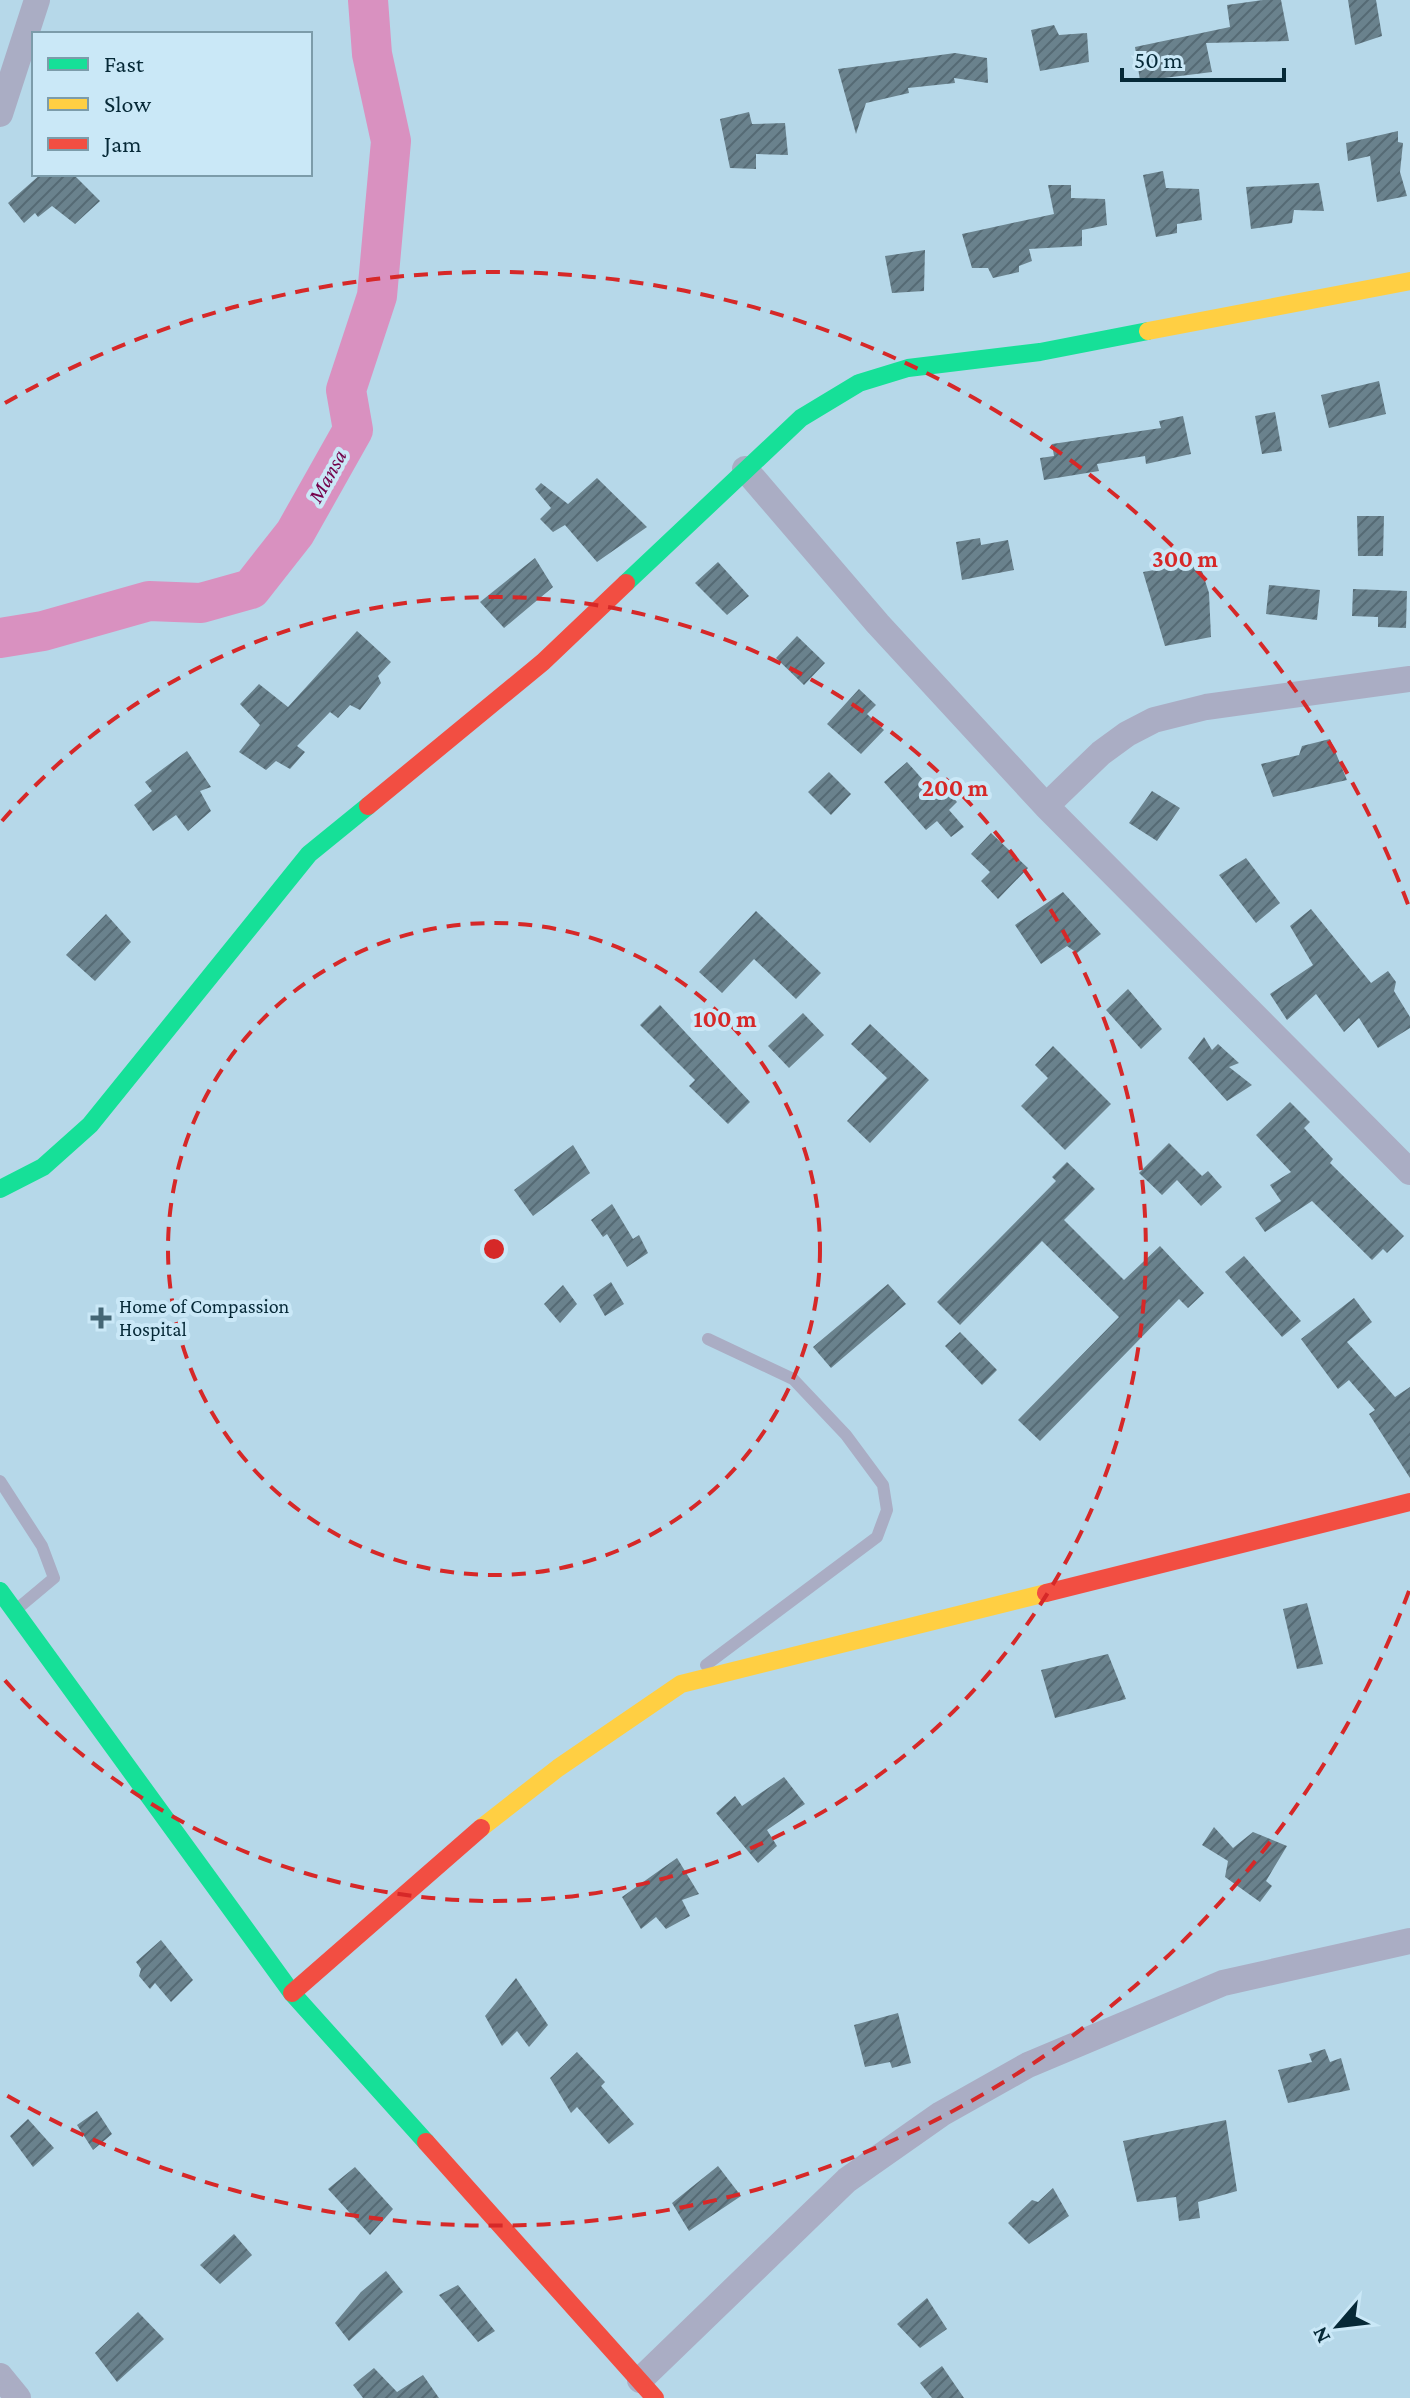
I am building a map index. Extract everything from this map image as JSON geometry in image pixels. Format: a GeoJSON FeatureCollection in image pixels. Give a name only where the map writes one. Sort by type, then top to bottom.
{"type":"FeatureCollection","features":[{"type":"Feature","properties":{"kind":"street"},"geometry":{"type":"LineString","coordinates":[[0,114],[37,0]]}},
{"type":"Feature","properties":{"kind":"street"},"geometry":{"type":"LineString","coordinates":[[0,1189],[64,1153],[131,1077],[309,854],[543,662],[745,469],[813,411],[859,383],[908,368],[1040,352],[1410,281]]}},
{"type":"Feature","properties":{"kind":"street"},"geometry":{"type":"LineString","coordinates":[[745,469],[878,624],[1046,806],[1410,1172]]}},
{"type":"Feature","properties":{"kind":"street"},"geometry":{"type":"LineString","coordinates":[[1046,806],[1101,753],[1154,720],[1206,707],[1410,679]]}},
{"type":"Feature","properties":{"kind":"street"},"geometry":{"type":"LineString","coordinates":[[292,1993],[476,1832],[558,1768],[681,1684],[1410,1502]]}},
{"type":"Feature","properties":{"kind":"street"},"geometry":{"type":"LineString","coordinates":[[0,1591],[292,1993],[648,2389],[847,2180],[941,2114],[1028,2065],[1223,1983],[1410,1941]]}},
{"type":"Feature","properties":{"kind":"street"},"geometry":{"type":"LineString","coordinates":[[0,2376],[18,2398]]}},
{"type":"Feature","properties":{"kind":"lane"},"geometry":{"type":"LineString","coordinates":[[681,1684],[877,1537],[887,1510],[883,1485],[846,1435],[793,1379],[708,1339]]}},
{"type":"Feature","properties":{"kind":"lane"},"geometry":{"type":"LineString","coordinates":[[0,1481],[42,1546],[54,1578],[15,1611]]}},
{"type":"Feature","properties":{"kind":"building"},"geometry":{"type":"Polygon","coordinates":[[[1281,0],[1289,41],[1206,43],[1212,72],[1140,81],[1135,47],[1230,27],[1227,5],[1281,0]]]}},
{"type":"Feature","properties":{"kind":"building"},"geometry":{"type":"Polygon","coordinates":[[[1348,0],[1376,0],[1382,36],[1355,45],[1348,0]]]}},
{"type":"Feature","properties":{"kind":"building"},"geometry":{"type":"Polygon","coordinates":[[[1054,25],[1059,35],[1087,33],[1089,62],[1040,71],[1031,30],[1054,25]]]}},
{"type":"Feature","properties":{"kind":"building"},"geometry":{"type":"Polygon","coordinates":[[[955,53],[987,58],[988,83],[954,78],[955,83],[908,88],[909,93],[866,103],[856,134],[838,69],[955,53]]]}},
{"type":"Feature","properties":{"kind":"building"},"geometry":{"type":"Polygon","coordinates":[[[749,112],[752,124],[785,123],[788,155],[756,154],[756,169],[730,168],[720,119],[749,112]]]}},
{"type":"Feature","properties":{"kind":"building"},"geometry":{"type":"Polygon","coordinates":[[[1398,131],[1398,142],[1403,143],[1400,172],[1407,196],[1377,202],[1370,156],[1348,161],[1346,143],[1398,131]]]}},
{"type":"Feature","properties":{"kind":"building"},"geometry":{"type":"Polygon","coordinates":[[[1163,171],[1166,188],[1199,189],[1202,220],[1177,224],[1177,233],[1156,237],[1143,175],[1163,171]]]}},
{"type":"Feature","properties":{"kind":"building"},"geometry":{"type":"Polygon","coordinates":[[[39,176],[75,176],[100,201],[75,224],[52,206],[38,217],[35,213],[24,223],[8,203],[39,176]]]}},
{"type":"Feature","properties":{"kind":"building"},"geometry":{"type":"Polygon","coordinates":[[[1319,183],[1324,211],[1294,210],[1292,223],[1251,229],[1246,187],[1319,183]]]}},
{"type":"Feature","properties":{"kind":"building"},"geometry":{"type":"Polygon","coordinates":[[[1048,185],[1071,185],[1071,198],[1105,199],[1107,225],[1082,230],[1082,246],[1029,249],[1032,261],[1019,266],[1019,272],[993,278],[988,268],[972,268],[962,234],[1054,214],[1048,185]]]}},
{"type":"Feature","properties":{"kind":"building"},"geometry":{"type":"Polygon","coordinates":[[[925,250],[924,291],[892,293],[885,256],[925,250]]]}},
{"type":"Feature","properties":{"kind":"building"},"geometry":{"type":"Polygon","coordinates":[[[1379,381],[1386,414],[1329,428],[1321,395],[1379,381]]]}},
{"type":"Feature","properties":{"kind":"building"},"geometry":{"type":"Polygon","coordinates":[[[1275,412],[1282,451],[1262,454],[1255,416],[1275,412]]]}},
{"type":"Feature","properties":{"kind":"building"},"geometry":{"type":"Polygon","coordinates":[[[1183,416],[1191,454],[1146,464],[1145,456],[1097,464],[1099,471],[1044,480],[1040,458],[1054,456],[1052,444],[1161,428],[1159,421],[1183,416]]]}},
{"type":"Feature","properties":{"kind":"building"},"geometry":{"type":"Polygon","coordinates":[[[597,478],[647,527],[597,562],[565,525],[553,532],[540,519],[551,508],[535,489],[541,483],[568,504],[597,478]]]}},
{"type":"Feature","properties":{"kind":"building"},"geometry":{"type":"Polygon","coordinates":[[[1357,516],[1384,516],[1383,556],[1358,556],[1357,516]]]}},
{"type":"Feature","properties":{"kind":"building"},"geometry":{"type":"Polygon","coordinates":[[[980,538],[981,545],[1008,540],[1014,570],[962,580],[956,542],[980,538]]]}},
{"type":"Feature","properties":{"kind":"building"},"geometry":{"type":"Polygon","coordinates":[[[535,558],[553,587],[504,628],[480,602],[535,558]]]}},
{"type":"Feature","properties":{"kind":"building"},"geometry":{"type":"Polygon","coordinates":[[[718,562],[749,596],[727,615],[695,583],[718,562]]]}},
{"type":"Feature","properties":{"kind":"building"},"geometry":{"type":"Polygon","coordinates":[[[1199,562],[1209,593],[1211,637],[1165,646],[1143,572],[1199,562]]]}},
{"type":"Feature","properties":{"kind":"building"},"geometry":{"type":"Polygon","coordinates":[[[1269,585],[1320,590],[1317,620],[1266,614],[1269,585]]]}},
{"type":"Feature","properties":{"kind":"building"},"geometry":{"type":"Polygon","coordinates":[[[1353,589],[1407,591],[1406,628],[1378,627],[1378,617],[1352,616],[1353,589]]]}},
{"type":"Feature","properties":{"kind":"building"},"geometry":{"type":"Polygon","coordinates":[[[357,631],[391,662],[378,676],[381,683],[360,710],[350,705],[338,718],[330,712],[297,746],[305,752],[290,769],[276,761],[266,770],[239,752],[260,725],[240,704],[259,684],[288,707],[357,631]]]}},
{"type":"Feature","properties":{"kind":"building"},"geometry":{"type":"Polygon","coordinates":[[[797,636],[825,663],[804,685],[776,658],[797,636]]]}},
{"type":"Feature","properties":{"kind":"building"},"geometry":{"type":"Polygon","coordinates":[[[859,689],[876,705],[867,714],[884,730],[861,754],[827,724],[859,689]]]}},
{"type":"Feature","properties":{"kind":"building"},"geometry":{"type":"Polygon","coordinates":[[[1330,739],[1347,780],[1273,797],[1261,764],[1299,755],[1302,746],[1330,739]]]}},
{"type":"Feature","properties":{"kind":"building"},"geometry":{"type":"Polygon","coordinates":[[[187,751],[211,787],[200,791],[211,811],[188,831],[176,815],[153,831],[134,805],[152,791],[145,782],[187,751]]]}},
{"type":"Feature","properties":{"kind":"building"},"geometry":{"type":"Polygon","coordinates":[[[907,762],[935,793],[942,785],[957,802],[949,810],[964,827],[951,837],[937,821],[926,830],[884,782],[907,762]]]}},
{"type":"Feature","properties":{"kind":"building"},"geometry":{"type":"Polygon","coordinates":[[[829,772],[851,794],[831,815],[808,792],[829,772]]]}},
{"type":"Feature","properties":{"kind":"building"},"geometry":{"type":"Polygon","coordinates":[[[1152,791],[1180,808],[1157,841],[1129,823],[1152,791]]]}},
{"type":"Feature","properties":{"kind":"building"},"geometry":{"type":"Polygon","coordinates":[[[991,833],[1028,868],[998,899],[981,881],[990,872],[971,854],[991,833]]]}},
{"type":"Feature","properties":{"kind":"building"},"geometry":{"type":"Polygon","coordinates":[[[1246,858],[1280,903],[1256,923],[1219,875],[1246,858]]]}},
{"type":"Feature","properties":{"kind":"building"},"geometry":{"type":"Polygon","coordinates":[[[1063,892],[1101,934],[1077,953],[1067,946],[1041,964],[1015,925],[1063,892]]]}},
{"type":"Feature","properties":{"kind":"building"},"geometry":{"type":"Polygon","coordinates":[[[1311,909],[1371,983],[1388,971],[1396,982],[1394,991],[1410,1017],[1410,1028],[1378,1048],[1359,1018],[1344,1032],[1316,994],[1287,1020],[1270,994],[1313,965],[1290,926],[1311,909]]]}},
{"type":"Feature","properties":{"kind":"building"},"geometry":{"type":"Polygon","coordinates":[[[756,911],[821,973],[796,999],[754,959],[722,993],[699,972],[756,911]]]}},
{"type":"Feature","properties":{"kind":"building"},"geometry":{"type":"Polygon","coordinates":[[[106,914],[131,942],[95,981],[66,955],[106,914]]]}},
{"type":"Feature","properties":{"kind":"building"},"geometry":{"type":"Polygon","coordinates":[[[1128,989],[1162,1029],[1141,1049],[1106,1010],[1128,989]]]}},
{"type":"Feature","properties":{"kind":"building"},"geometry":{"type":"Polygon","coordinates":[[[660,1005],[750,1102],[728,1124],[689,1086],[695,1080],[640,1025],[660,1005]]]}},
{"type":"Feature","properties":{"kind":"building"},"geometry":{"type":"Polygon","coordinates":[[[803,1013],[824,1035],[789,1068],[768,1046],[803,1013]]]}},
{"type":"Feature","properties":{"kind":"building"},"geometry":{"type":"Polygon","coordinates":[[[870,1024],[929,1080],[870,1143],[847,1121],[887,1078],[851,1044],[870,1024]]]}},
{"type":"Feature","properties":{"kind":"building"},"geometry":{"type":"Polygon","coordinates":[[[1204,1037],[1212,1050],[1218,1044],[1239,1063],[1229,1067],[1252,1085],[1227,1101],[1188,1058],[1204,1037]]]}},
{"type":"Feature","properties":{"kind":"building"},"geometry":{"type":"Polygon","coordinates":[[[1053,1046],[1111,1104],[1065,1150],[1021,1106],[1048,1078],[1035,1065],[1053,1046]]]}},
{"type":"Feature","properties":{"kind":"building"},"geometry":{"type":"Polygon","coordinates":[[[1290,1102],[1310,1122],[1304,1128],[1333,1159],[1330,1163],[1404,1236],[1387,1253],[1383,1249],[1372,1260],[1312,1201],[1265,1232],[1255,1218],[1281,1201],[1270,1185],[1291,1172],[1256,1135],[1290,1102]]]}},
{"type":"Feature","properties":{"kind":"building"},"geometry":{"type":"Polygon","coordinates":[[[1169,1143],[1202,1176],[1208,1171],[1222,1187],[1201,1206],[1177,1180],[1162,1195],[1139,1173],[1169,1143]]]}},
{"type":"Feature","properties":{"kind":"building"},"geometry":{"type":"Polygon","coordinates":[[[573,1145],[590,1173],[533,1216],[514,1190],[573,1145]]]}},
{"type":"Feature","properties":{"kind":"building"},"geometry":{"type":"Polygon","coordinates":[[[1067,1162],[1095,1189],[1064,1220],[1124,1280],[1160,1246],[1204,1293],[1188,1308],[1179,1299],[1040,1441],[1018,1420],[1119,1317],[1042,1241],[960,1325],[937,1302],[1056,1181],[1052,1177],[1067,1162]]]}},
{"type":"Feature","properties":{"kind":"building"},"geometry":{"type":"Polygon","coordinates":[[[612,1204],[633,1239],[639,1235],[648,1253],[627,1267],[607,1234],[603,1237],[591,1220],[612,1204]]]}},
{"type":"Feature","properties":{"kind":"building"},"geometry":{"type":"Polygon","coordinates":[[[1244,1256],[1301,1321],[1282,1337],[1225,1272],[1244,1256]]]}},
{"type":"Feature","properties":{"kind":"building"},"geometry":{"type":"Polygon","coordinates":[[[611,1282],[624,1304],[605,1316],[593,1295],[611,1282]]]}},
{"type":"Feature","properties":{"kind":"building"},"geometry":{"type":"Polygon","coordinates":[[[888,1284],[906,1304],[831,1368],[813,1347],[888,1284]]]}},
{"type":"Feature","properties":{"kind":"building"},"geometry":{"type":"Polygon","coordinates":[[[563,1285],[577,1304],[560,1323],[544,1304],[563,1285]]]}},
{"type":"Feature","properties":{"kind":"building"},"geometry":{"type":"Polygon","coordinates":[[[1354,1298],[1372,1322],[1347,1342],[1395,1397],[1410,1387],[1410,1478],[1369,1414],[1375,1410],[1349,1380],[1338,1389],[1301,1339],[1354,1298]]]}},
{"type":"Feature","properties":{"kind":"building"},"geometry":{"type":"Polygon","coordinates":[[[960,1332],[997,1370],[982,1385],[945,1346],[960,1332]]]}},
{"type":"Feature","properties":{"kind":"building"},"geometry":{"type":"Polygon","coordinates":[[[1307,1603],[1323,1664],[1297,1669],[1283,1609],[1307,1603]]]}},
{"type":"Feature","properties":{"kind":"building"},"geometry":{"type":"Polygon","coordinates":[[[1108,1654],[1126,1699],[1055,1718],[1041,1670],[1108,1654]]]}},
{"type":"Feature","properties":{"kind":"building"},"geometry":{"type":"Polygon","coordinates":[[[784,1777],[805,1804],[767,1830],[777,1846],[758,1863],[716,1813],[735,1796],[742,1806],[784,1777]]]}},
{"type":"Feature","properties":{"kind":"building"},"geometry":{"type":"Polygon","coordinates":[[[1214,1827],[1233,1848],[1253,1832],[1287,1846],[1266,1881],[1272,1886],[1260,1902],[1225,1877],[1228,1861],[1202,1845],[1214,1827]]]}},
{"type":"Feature","properties":{"kind":"building"},"geometry":{"type":"Polygon","coordinates":[[[677,1858],[699,1894],[682,1900],[690,1916],[666,1929],[656,1917],[641,1929],[622,1897],[677,1858]]]}},
{"type":"Feature","properties":{"kind":"building"},"geometry":{"type":"Polygon","coordinates":[[[161,1940],[193,1980],[171,2002],[155,1983],[150,1989],[139,1976],[141,1969],[136,1962],[161,1940]]]}},
{"type":"Feature","properties":{"kind":"building"},"geometry":{"type":"Polygon","coordinates":[[[516,1978],[548,2025],[529,2047],[517,2031],[502,2046],[485,2016],[516,1978]]]}},
{"type":"Feature","properties":{"kind":"building"},"geometry":{"type":"Polygon","coordinates":[[[898,2013],[911,2063],[892,2068],[890,2062],[865,2067],[854,2025],[898,2013]]]}},
{"type":"Feature","properties":{"kind":"building"},"geometry":{"type":"Polygon","coordinates":[[[1325,2049],[1330,2062],[1341,2058],[1350,2090],[1288,2103],[1278,2070],[1312,2062],[1309,2054],[1325,2049]]]}},
{"type":"Feature","properties":{"kind":"building"},"geometry":{"type":"Polygon","coordinates":[[[577,2052],[605,2082],[601,2086],[634,2124],[609,2144],[577,2107],[571,2113],[550,2078],[577,2052]]]}},
{"type":"Feature","properties":{"kind":"building"},"geometry":{"type":"Polygon","coordinates":[[[97,2111],[112,2134],[93,2150],[77,2125],[97,2111]]]}},
{"type":"Feature","properties":{"kind":"building"},"geometry":{"type":"Polygon","coordinates":[[[28,2119],[54,2148],[33,2167],[10,2136],[28,2119]]]}},
{"type":"Feature","properties":{"kind":"building"},"geometry":{"type":"Polygon","coordinates":[[[1226,2120],[1237,2191],[1198,2202],[1200,2218],[1179,2221],[1176,2197],[1137,2202],[1123,2141],[1226,2120]]]}},
{"type":"Feature","properties":{"kind":"building"},"geometry":{"type":"Polygon","coordinates":[[[718,2166],[741,2196],[689,2231],[672,2203],[718,2166]]]}},
{"type":"Feature","properties":{"kind":"building"},"geometry":{"type":"Polygon","coordinates":[[[355,2167],[393,2209],[370,2235],[328,2189],[355,2167]]]}},
{"type":"Feature","properties":{"kind":"building"},"geometry":{"type":"Polygon","coordinates":[[[1053,2188],[1069,2216],[1029,2244],[1008,2223],[1032,2200],[1038,2202],[1053,2188]]]}},
{"type":"Feature","properties":{"kind":"building"},"geometry":{"type":"Polygon","coordinates":[[[234,2234],[252,2255],[220,2284],[200,2265],[234,2234]]]}},
{"type":"Feature","properties":{"kind":"building"},"geometry":{"type":"Polygon","coordinates":[[[386,2271],[403,2292],[349,2341],[335,2323],[361,2292],[386,2271]]]}},
{"type":"Feature","properties":{"kind":"building"},"geometry":{"type":"Polygon","coordinates":[[[458,2285],[495,2331],[478,2342],[439,2295],[458,2285]]]}},
{"type":"Feature","properties":{"kind":"building"},"geometry":{"type":"Polygon","coordinates":[[[927,2298],[947,2329],[920,2348],[897,2324],[927,2298]]]}},
{"type":"Feature","properties":{"kind":"building"},"geometry":{"type":"Polygon","coordinates":[[[138,2312],[164,2339],[117,2382],[95,2353],[138,2312]]]}},
{"type":"Feature","properties":{"kind":"building"},"geometry":{"type":"Polygon","coordinates":[[[942,2366],[964,2398],[932,2398],[920,2383],[942,2366]]]}},
{"type":"Feature","properties":{"kind":"building"},"geometry":{"type":"Polygon","coordinates":[[[374,2368],[397,2392],[423,2375],[439,2398],[363,2398],[353,2385],[374,2368]]]}},
{"type":"Feature","properties":{"kind":"waterway","name":"Mansa"},"geometry":{"type":"LineString","coordinates":[[0,638],[43,631],[149,601],[201,603],[251,589],[295,533],[353,430],[346,390],[377,296],[391,141],[372,54],[368,0]]}},
{"type":"Feature","properties":{"kind":"traffic: fast"},"geometry":{"type":"LineString","coordinates":[[626,583],[801,418],[859,383],[908,368],[1040,352],[1148,331]]}},
{"type":"Feature","properties":{"kind":"traffic: fast"},"geometry":{"type":"LineString","coordinates":[[0,1189],[43,1167],[90,1125],[309,854],[368,806]]}},
{"type":"Feature","properties":{"kind":"traffic: fast"},"geometry":{"type":"LineString","coordinates":[[0,1591],[292,1993],[426,2142]]}},
{"type":"Feature","properties":{"kind":"traffic: slow"},"geometry":{"type":"LineString","coordinates":[[1148,331],[1410,281]]}},
{"type":"Feature","properties":{"kind":"traffic: slow"},"geometry":{"type":"LineString","coordinates":[[481,1828],[558,1768],[681,1684],[1046,1593]]}},
{"type":"Feature","properties":{"kind":"traffic: jam"},"geometry":{"type":"LineString","coordinates":[[368,806],[543,662],[626,583]]}},
{"type":"Feature","properties":{"kind":"traffic: jam"},"geometry":{"type":"LineString","coordinates":[[1046,1593],[1410,1502]]}},
{"type":"Feature","properties":{"kind":"traffic: jam"},"geometry":{"type":"LineString","coordinates":[[292,1993],[481,1828]]}},
{"type":"Feature","properties":{"kind":"traffic: jam"},"geometry":{"type":"LineString","coordinates":[[426,2142],[655,2398]]}},
{"type":"Feature","properties":{"kind":"place","name":"Home of Compassion Hospital"},"geometry":{"type":"Point","coordinates":[101,1318]}}]}
